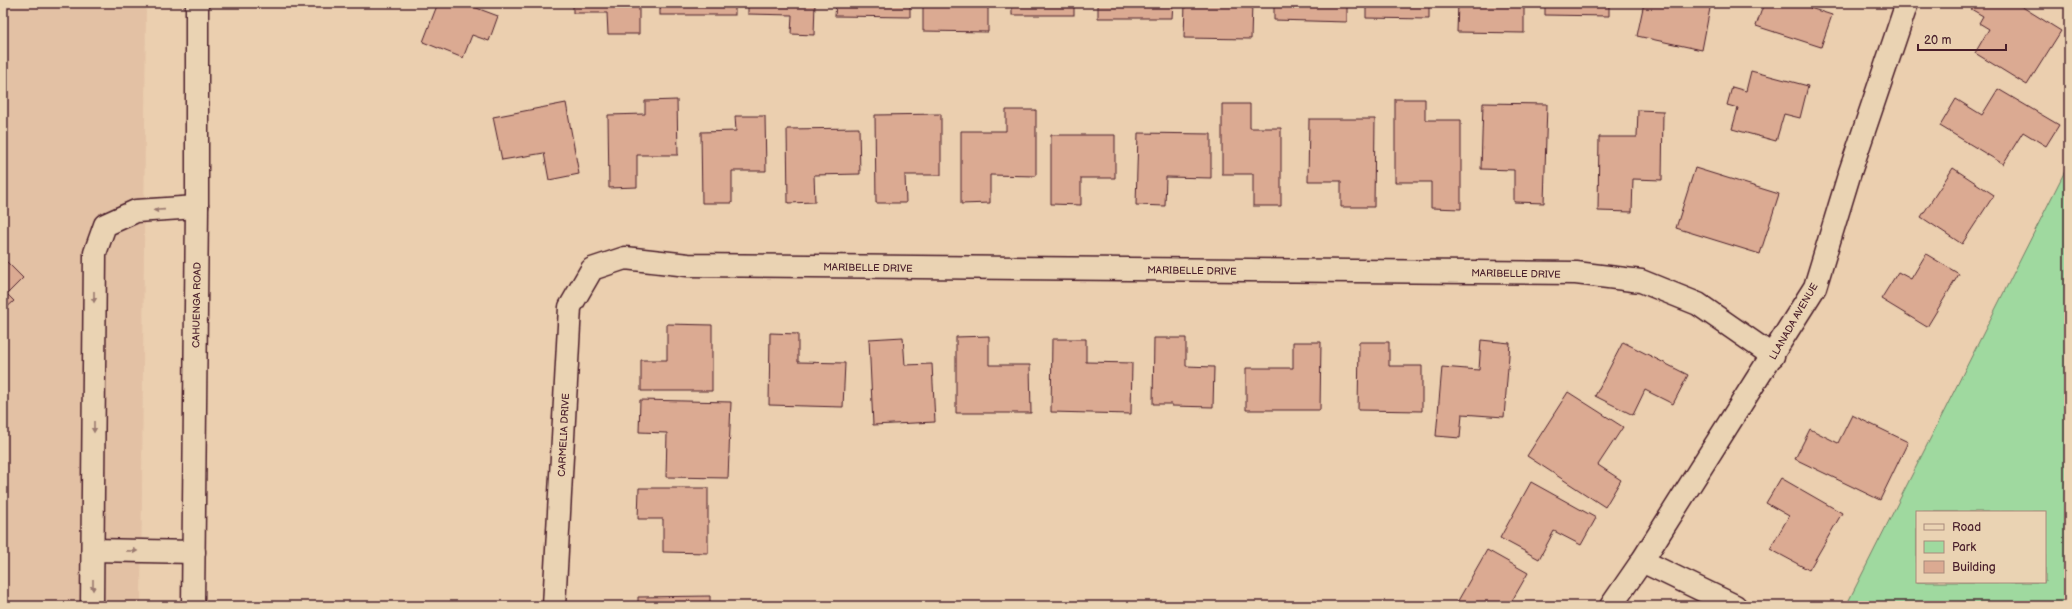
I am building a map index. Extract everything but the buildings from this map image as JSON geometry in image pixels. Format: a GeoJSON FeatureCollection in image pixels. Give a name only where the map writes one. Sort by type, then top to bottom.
{"type":"FeatureCollection","features":[{"type":"Feature","properties":{"kind":"street","name":"CAHUENGA ROAD"},"geometry":{"type":"LineString","coordinates":[[193,606],[198,207],[197,3]]}},
{"type":"Feature","properties":{"kind":"street","name":"LLANADA AVENUE"},"geometry":{"type":"LineString","coordinates":[[1611,606],[1642,561],[1773,356],[1815,287],[1850,172],[1908,3]]}},
{"type":"Feature","properties":{"kind":"street"},"geometry":{"type":"LineString","coordinates":[[92,606],[95,253],[105,225],[136,211],[198,207]]}},
{"type":"Feature","properties":{"kind":"street","name":"MARIBELLE DRIVE"},"geometry":{"type":"LineString","coordinates":[[592,269],[625,258],[688,265],[1576,273],[1640,281],[1698,304],[1773,356]]}},
{"type":"Feature","properties":{"kind":"street","name":"CARMELIA DRIVE"},"geometry":{"type":"LineString","coordinates":[[554,606],[570,307],[592,269]]}},
{"type":"Feature","properties":{"kind":"street"},"geometry":{"type":"LineString","coordinates":[[93,550],[194,552]]}},
{"type":"Feature","properties":{"kind":"street"},"geometry":{"type":"LineString","coordinates":[[1642,561],[1735,606]]}},
{"type":"Feature","properties":{"kind":"shaded area"},"geometry":{"type":"Polygon","coordinates":[[[3,3],[146,3],[141,606],[3,606],[3,3]]]}},
{"type":"Feature","properties":{"kind":"green space"},"geometry":{"type":"Polygon","coordinates":[[[2069,163],[2069,606],[1846,606],[2069,163]]]}}]}
